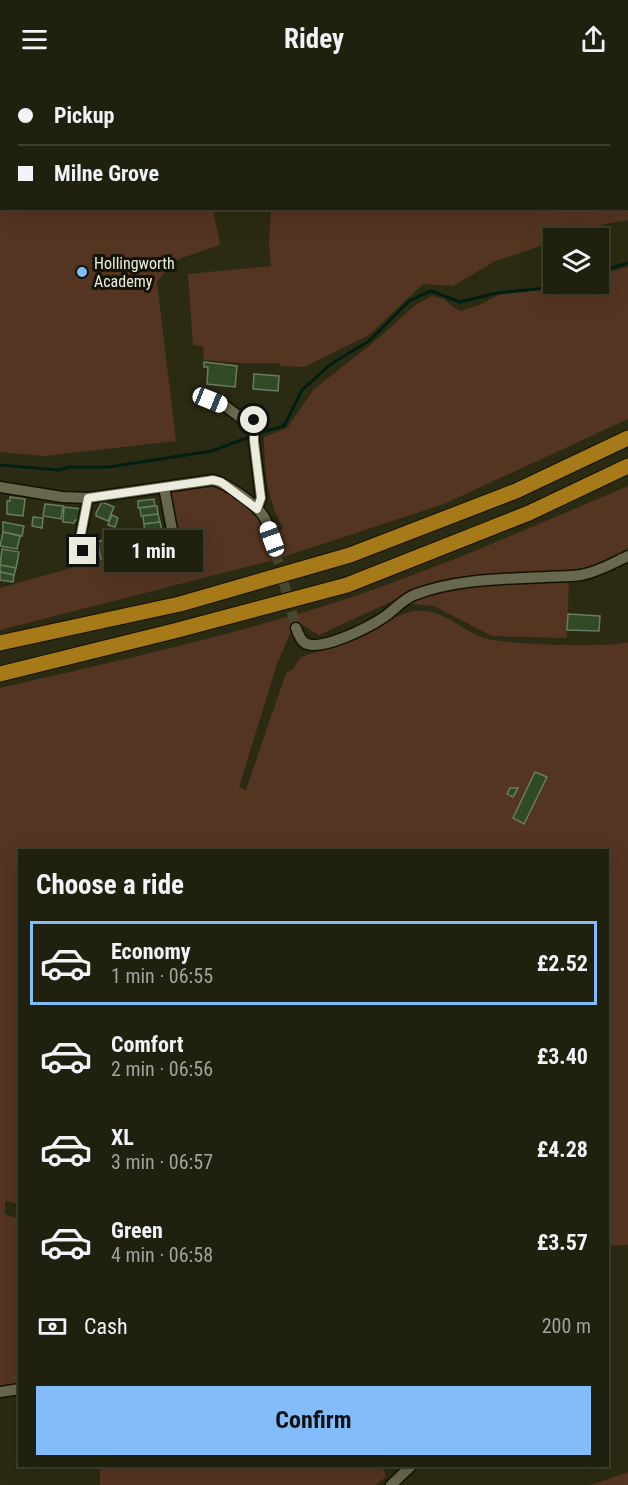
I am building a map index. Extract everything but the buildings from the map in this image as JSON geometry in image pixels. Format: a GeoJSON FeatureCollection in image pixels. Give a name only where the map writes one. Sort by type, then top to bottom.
{"type":"FeatureCollection","features":[{"type":"Feature","properties":{"kind":"highway"},"geometry":{"type":"LineString","coordinates":[[0,643],[180,603],[350,555],[516,491],[628,438]]}},
{"type":"Feature","properties":{"kind":"highway"},"geometry":{"type":"LineString","coordinates":[[0,674],[347,585],[529,513],[628,466]]}},
{"type":"Feature","properties":{"kind":"street"},"geometry":{"type":"LineString","coordinates":[[210,400],[225,406],[244,420],[254,420],[254,441],[261,498],[257,509]]}},
{"type":"Feature","properties":{"kind":"street"},"geometry":{"type":"LineString","coordinates":[[0,487],[62,497],[88,498],[213,480],[221,482],[257,509],[264,517],[272,539]]}},
{"type":"Feature","properties":{"kind":"street"},"geometry":{"type":"LineString","coordinates":[[164,487],[173,535]]}},
{"type":"Feature","properties":{"kind":"street"},"geometry":{"type":"LineString","coordinates":[[83,551],[80,539],[88,498]]}},
{"type":"Feature","properties":{"kind":"street"},"geometry":{"type":"LineString","coordinates":[[296,628],[305,643],[316,646],[331,643],[383,619],[394,607],[413,596],[439,588],[490,579],[581,575],[599,570],[628,556]]}},
{"type":"Feature","properties":{"kind":"street"},"geometry":{"type":"LineString","coordinates":[[0,1392],[18,1389]]}},
{"type":"Feature","properties":{"kind":"street"},"geometry":{"type":"LineString","coordinates":[[391,1485],[410,1467]]}},
{"type":"Feature","properties":{"kind":"shaded area","name":"Hollingworth Academy"},"geometry":{"type":"Polygon","coordinates":[[[0,210],[213,210],[220,245],[173,261],[157,282],[176,441],[44,456],[0,452],[0,210]]]}},
{"type":"Feature","properties":{"kind":"shaded area"},"geometry":{"type":"Polygon","coordinates":[[[271,210],[628,210],[628,220],[593,228],[543,228],[543,245],[495,261],[453,286],[423,284],[369,335],[304,367],[280,366],[279,363],[204,360],[203,346],[193,345],[188,274],[271,266],[269,244],[271,210]]]}},
{"type":"Feature","properties":{"kind":"shaded area"},"geometry":{"type":"Polygon","coordinates":[[[628,267],[628,419],[444,504],[280,558],[275,539],[283,527],[270,495],[264,437],[287,428],[314,389],[374,342],[414,306],[432,296],[444,299],[461,311],[482,304],[500,294],[543,289],[543,294],[609,294],[609,272],[628,267]]]}},
{"type":"Feature","properties":{"kind":"shaded area"},"geometry":{"type":"Polygon","coordinates":[[[213,483],[224,488],[260,516],[274,560],[0,630],[0,588],[179,538],[172,505],[172,491],[213,483]]]}},
{"type":"Feature","properties":{"kind":"shaded area"},"geometry":{"type":"Polygon","coordinates":[[[628,486],[628,552],[600,565],[570,571],[463,580],[399,598],[319,635],[302,625],[293,627],[277,664],[239,787],[246,790],[286,673],[293,669],[301,657],[345,642],[403,614],[415,611],[436,613],[484,638],[495,640],[580,645],[628,642],[628,1245],[609,1246],[609,849],[18,849],[18,1204],[5,1201],[5,1214],[18,1219],[18,1383],[0,1387],[0,688],[219,636],[306,611],[384,586],[628,486]]]}},
{"type":"Feature","properties":{"kind":"shaded area"},"geometry":{"type":"Polygon","coordinates":[[[569,580],[567,638],[492,636],[434,606],[411,604],[396,610],[436,592],[458,587],[503,582],[569,580]]]}},
{"type":"Feature","properties":{"kind":"shaded area"},"geometry":{"type":"Polygon","coordinates":[[[100,1467],[382,1467],[386,1477],[375,1485],[100,1485],[100,1467]]]}},
{"type":"Feature","properties":{"kind":"shaded area"},"geometry":{"type":"Polygon","coordinates":[[[628,1472],[628,1485],[590,1485],[626,1473],[628,1472]]]}},
{"type":"Feature","properties":{"kind":"waterway"},"geometry":{"type":"LineString","coordinates":[[609,269],[628,263]]}},
{"type":"Feature","properties":{"kind":"waterway"},"geometry":{"type":"LineString","coordinates":[[258,433],[284,426],[302,390],[331,364],[369,341],[409,301],[431,291],[460,302],[497,293],[543,288]]}},
{"type":"Feature","properties":{"kind":"waterway"},"geometry":{"type":"LineString","coordinates":[[0,465],[59,470],[69,467],[109,467],[212,451],[252,436]]}},
{"type":"Feature","properties":{"kind":"tunnel"},"geometry":{"type":"LineString","coordinates":[[272,539],[296,628]]}},
{"type":"Feature","properties":{"kind":"place","name":"Hollingworth Academy"},"geometry":{"type":"Point","coordinates":[82,272]}},
{"type":"Feature","properties":{"kind":"route"},"geometry":{"type":"LineString","coordinates":[[83,551],[80,539],[88,498],[213,480],[232,489],[257,509],[261,498],[254,441],[254,420]]}}]}
